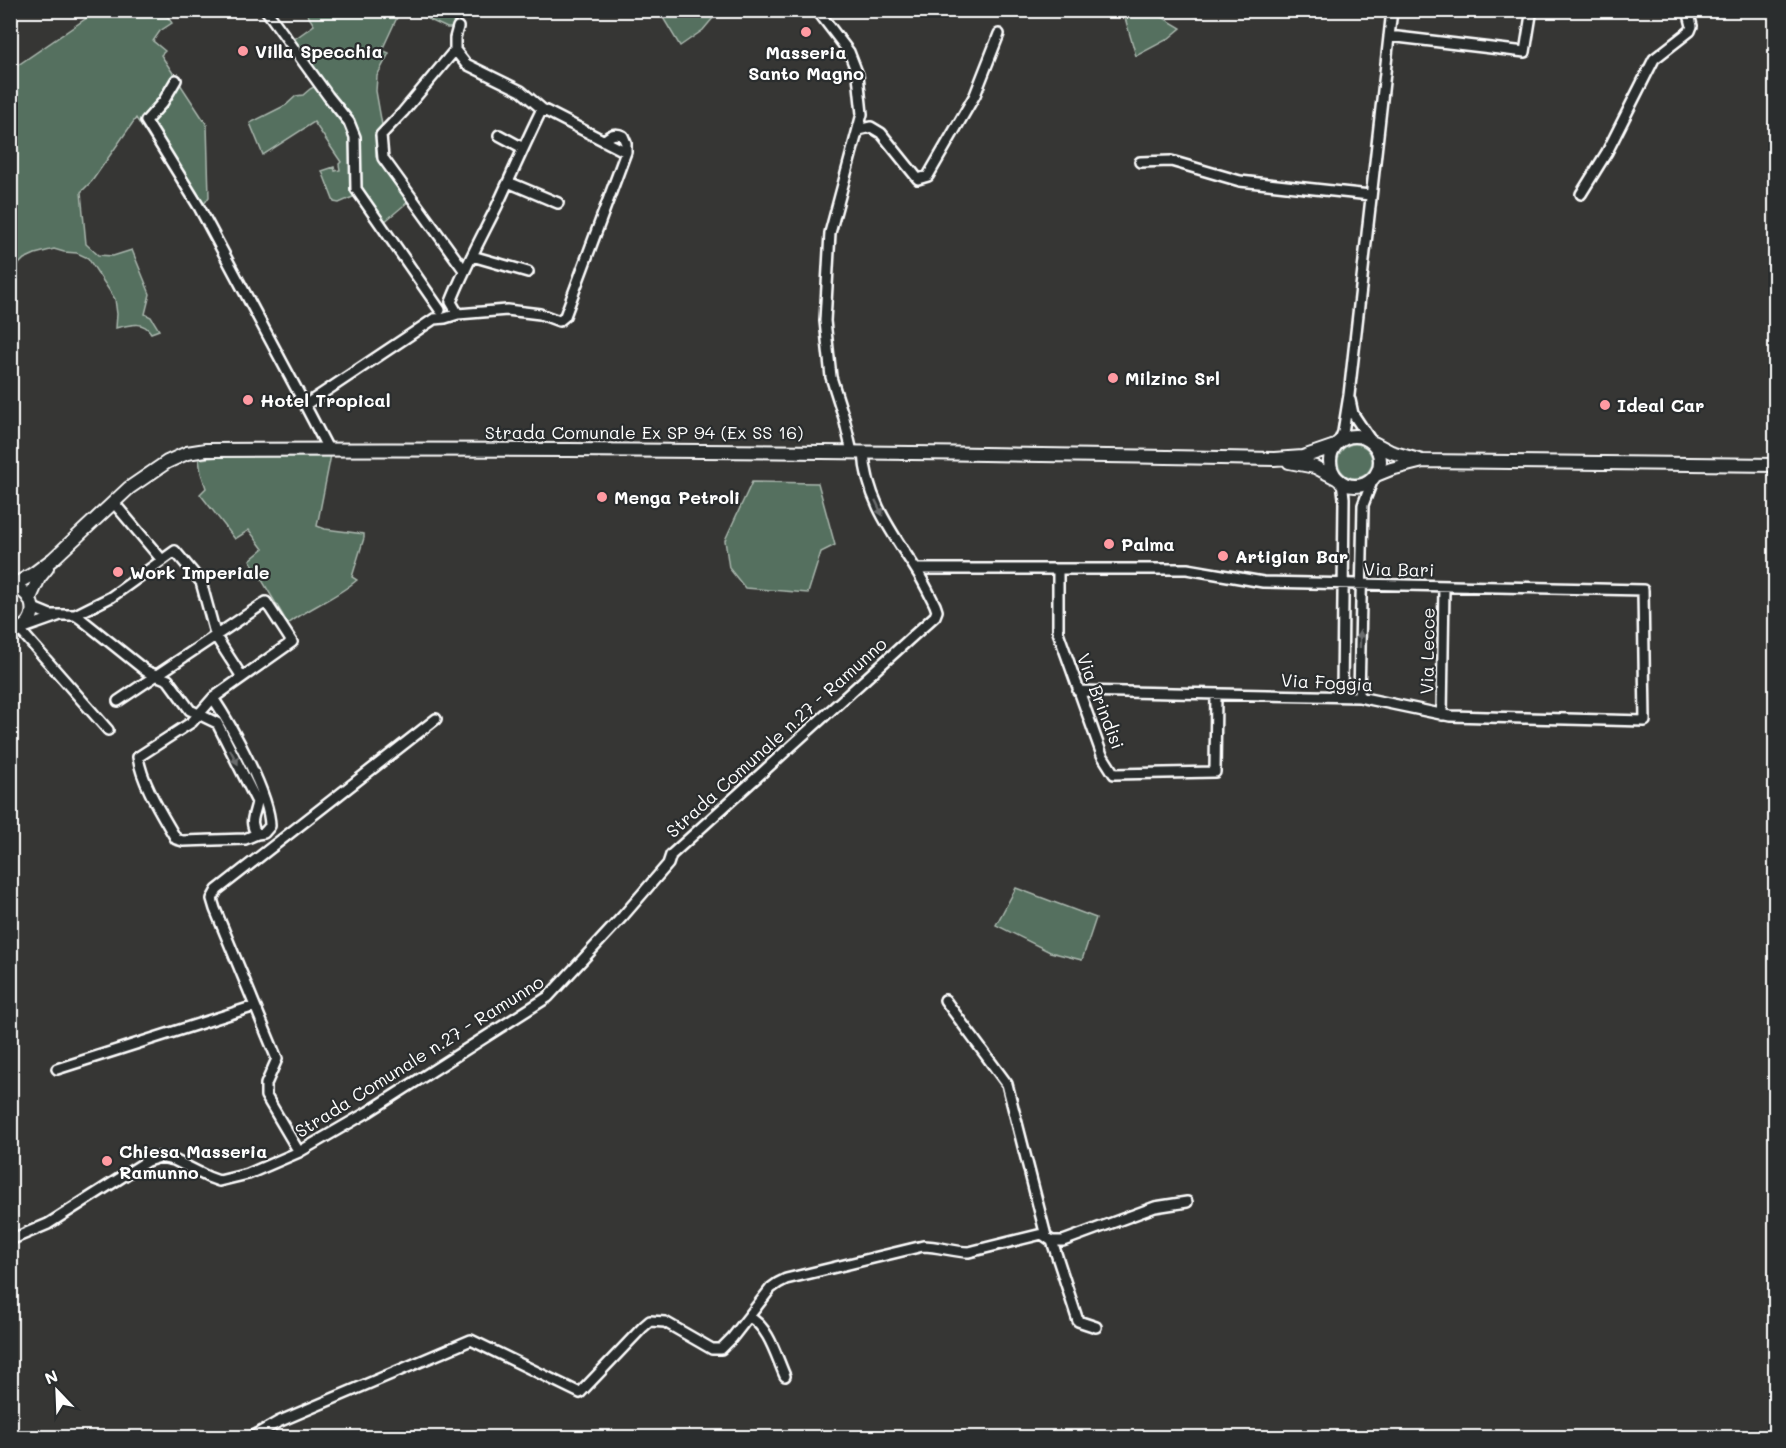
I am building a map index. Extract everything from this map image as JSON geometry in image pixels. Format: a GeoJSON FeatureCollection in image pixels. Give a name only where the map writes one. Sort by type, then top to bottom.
{"type":"FeatureCollection","features":[{"type":"Feature","properties":{"kind":"main road"},"geometry":{"type":"LineString","coordinates":[[1423,462],[1390,452],[1363,437],[1355,436],[1346,438],[1337,444],[1330,459],[1331,467],[1340,480],[1349,485],[1358,486],[1391,469],[1423,462],[1776,465]]}},
{"type":"Feature","properties":{"kind":"main road"},"geometry":{"type":"LineString","coordinates":[[1371,441],[1380,454],[1380,462],[1374,477]]}},
{"type":"Feature","properties":{"kind":"main road","name":"Strada Comunale Ex SP 94 (Ex SS 16)"},"geometry":{"type":"LineString","coordinates":[[11,586],[53,560],[129,488],[167,462],[187,453],[206,450],[444,448],[1274,459],[1303,457],[1337,444]]}},
{"type":"Feature","properties":{"kind":"main road","name":"Strada Comunale Ex SP 94 (Ex SS 16)"},"geometry":{"type":"LineString","coordinates":[[1274,459],[1315,467],[1340,480]]}},
{"type":"Feature","properties":{"kind":"main road","name":"Strada Comunale Ex SP 94 (Ex SS 16)"},"geometry":{"type":"LineString","coordinates":[[18,630],[29,622],[39,578],[53,560]]}},
{"type":"Feature","properties":{"kind":"main road"},"geometry":{"type":"LineString","coordinates":[[11,586],[26,592],[32,603]]}},
{"type":"Feature","properties":{"kind":"street"},"geometry":{"type":"LineString","coordinates":[[266,10],[349,122],[356,137],[356,189],[440,310]]}},
{"type":"Feature","properties":{"kind":"street"},"geometry":{"type":"LineString","coordinates":[[817,10],[849,52],[858,75],[862,114],[830,233],[825,321],[831,377],[876,503],[899,546],[916,569]]}},
{"type":"Feature","properties":{"kind":"street"},"geometry":{"type":"LineString","coordinates":[[1337,444],[1343,432],[1349,395],[1392,10]]}},
{"type":"Feature","properties":{"kind":"street"},"geometry":{"type":"LineString","coordinates":[[1581,194],[1607,152],[1653,59],[1690,31],[1692,26],[1688,10]]}},
{"type":"Feature","properties":{"kind":"street"},"geometry":{"type":"LineString","coordinates":[[1389,36],[1526,52],[1531,15]]}},
{"type":"Feature","properties":{"kind":"street"},"geometry":{"type":"LineString","coordinates":[[434,319],[458,314],[507,310],[540,314],[559,321],[566,316],[626,152],[542,109],[521,91],[466,64],[455,50],[458,27]]}},
{"type":"Feature","properties":{"kind":"street"},"geometry":{"type":"LineString","coordinates":[[858,130],[871,127],[881,133],[918,178],[928,176],[975,96],[999,34]]}},
{"type":"Feature","properties":{"kind":"street"},"geometry":{"type":"LineString","coordinates":[[455,50],[381,135],[383,158],[464,270]]}},
{"type":"Feature","properties":{"kind":"street"},"geometry":{"type":"LineString","coordinates":[[176,80],[163,102],[146,121],[199,207],[328,449]]}},
{"type":"Feature","properties":{"kind":"street"},"geometry":{"type":"LineString","coordinates":[[305,405],[434,319],[440,310],[451,302],[464,270],[542,109]]}},
{"type":"Feature","properties":{"kind":"street"},"geometry":{"type":"LineString","coordinates":[[499,135],[523,148]]}},
{"type":"Feature","properties":{"kind":"street"},"geometry":{"type":"LineString","coordinates":[[1140,162],[1171,161],[1240,181],[1370,195]]}},
{"type":"Feature","properties":{"kind":"street"},"geometry":{"type":"LineString","coordinates":[[508,182],[558,203]]}},
{"type":"Feature","properties":{"kind":"street"},"geometry":{"type":"LineString","coordinates":[[472,256],[528,272]]}},
{"type":"Feature","properties":{"kind":"street"},"geometry":{"type":"LineString","coordinates":[[451,302],[458,314]]}},
{"type":"Feature","properties":{"kind":"street"},"geometry":{"type":"LineString","coordinates":[[1349,395],[1353,414],[1371,441]]}},
{"type":"Feature","properties":{"kind":"street"},"geometry":{"type":"LineString","coordinates":[[1359,697],[1363,505],[1374,477]]}},
{"type":"Feature","properties":{"kind":"street"},"geometry":{"type":"LineString","coordinates":[[1340,480],[1344,498],[1342,696]]}},
{"type":"Feature","properties":{"kind":"street"},"geometry":{"type":"LineString","coordinates":[[114,503],[162,560]]}},
{"type":"Feature","properties":{"kind":"street"},"geometry":{"type":"LineString","coordinates":[[32,603],[50,615],[75,615],[111,597],[175,551],[201,582],[216,637],[242,677]]}},
{"type":"Feature","properties":{"kind":"street","name":"Via Bari"},"geometry":{"type":"LineString","coordinates":[[916,569],[1187,569],[1263,582],[1644,590],[1645,721]]}},
{"type":"Feature","properties":{"kind":"street","name":"Strada Comunale n.27 - Ramunno"},"geometry":{"type":"LineString","coordinates":[[10,1240],[48,1224],[147,1161],[160,1157],[219,1181],[248,1174],[299,1152],[368,1112],[548,997],[646,890],[668,864],[671,855],[935,616],[936,604],[916,569]]}},
{"type":"Feature","properties":{"kind":"street","name":"Via Brindisi"},"geometry":{"type":"LineString","coordinates":[[1058,569],[1058,632],[1102,755],[1114,774],[1215,772],[1216,694]]}},
{"type":"Feature","properties":{"kind":"street","name":"Via Lecce"},"geometry":{"type":"LineString","coordinates":[[1442,715],[1444,587]]}},
{"type":"Feature","properties":{"kind":"street"},"geometry":{"type":"LineString","coordinates":[[118,702],[266,602],[292,642],[213,698],[192,722],[138,757],[139,765],[153,797],[176,839],[183,841],[245,839],[264,832],[270,826],[270,819],[260,788],[226,717],[213,698]]}},
{"type":"Feature","properties":{"kind":"street"},"geometry":{"type":"LineString","coordinates":[[63,614],[18,630],[108,730]]}},
{"type":"Feature","properties":{"kind":"street"},"geometry":{"type":"LineString","coordinates":[[75,615],[147,671],[168,680],[190,710],[217,723],[257,802],[252,820],[253,829],[257,834]]}},
{"type":"Feature","properties":{"kind":"street","name":"Via Foggia"},"geometry":{"type":"LineString","coordinates":[[1078,691],[1342,696],[1359,697],[1450,716],[1645,721]]}},
{"type":"Feature","properties":{"kind":"street"},"geometry":{"type":"LineString","coordinates":[[299,1152],[266,1096],[266,1084],[277,1059],[212,899],[217,890],[436,719]]}},
{"type":"Feature","properties":{"kind":"street"},"geometry":{"type":"LineString","coordinates":[[945,1000],[1007,1084],[1049,1239],[1078,1321],[1096,1327]]}},
{"type":"Feature","properties":{"kind":"street"},"geometry":{"type":"LineString","coordinates":[[57,1069],[255,1006]]}},
{"type":"Feature","properties":{"kind":"street"},"geometry":{"type":"LineString","coordinates":[[250,1437],[278,1422],[471,1340],[580,1393],[650,1321],[665,1322],[712,1349],[721,1349],[778,1282],[922,1246],[969,1252],[1042,1234],[1049,1239],[1063,1241],[1155,1207],[1187,1202]]}},
{"type":"Feature","properties":{"kind":"street"},"geometry":{"type":"LineString","coordinates":[[749,1317],[757,1321],[764,1330],[784,1376]]}},
{"type":"Feature","properties":{"kind":"green space"},"geometry":{"type":"Polygon","coordinates":[[[89,11],[175,11],[167,16],[172,23],[160,31],[153,41],[165,51],[161,55],[207,125],[209,197],[204,204],[192,204],[136,118],[92,181],[81,192],[86,244],[98,255],[113,256],[132,250],[150,294],[145,314],[151,317],[159,330],[151,333],[140,325],[116,328],[115,299],[88,258],[77,253],[54,249],[35,254],[24,259],[11,272],[11,70],[91,15],[89,11]]]}},
{"type":"Feature","properties":{"kind":"green space"},"geometry":{"type":"Polygon","coordinates":[[[305,11],[400,11],[382,50],[389,53],[377,76],[376,91],[382,125],[376,132],[376,157],[409,201],[383,223],[362,193],[339,203],[334,202],[322,171],[334,167],[335,171],[340,170],[341,162],[314,122],[263,155],[250,123],[286,105],[296,96],[303,95],[325,81],[289,43],[314,25],[305,11]]]}},
{"type":"Feature","properties":{"kind":"green space"},"geometry":{"type":"Polygon","coordinates":[[[411,11],[449,11],[456,21],[451,28],[447,28],[411,11]]]}},
{"type":"Feature","properties":{"kind":"green space"},"geometry":{"type":"Polygon","coordinates":[[[659,11],[725,11],[713,18],[703,30],[680,46],[659,11]]]}},
{"type":"Feature","properties":{"kind":"green space"},"geometry":{"type":"Polygon","coordinates":[[[1123,11],[1152,11],[1181,28],[1168,39],[1136,56],[1123,11]]]}},
{"type":"Feature","properties":{"kind":"green space"},"geometry":{"type":"Polygon","coordinates":[[[1355,444],[1367,449],[1372,461],[1367,473],[1355,478],[1343,473],[1338,461],[1343,449],[1355,444]]]}},
{"type":"Feature","properties":{"kind":"green space"},"geometry":{"type":"Polygon","coordinates":[[[241,455],[331,455],[317,526],[364,534],[352,577],[357,580],[288,624],[250,560],[263,549],[249,530],[235,539],[200,494],[206,488],[199,459],[241,455]]]}},
{"type":"Feature","properties":{"kind":"green space"},"geometry":{"type":"Polygon","coordinates":[[[752,482],[818,483],[835,545],[821,552],[808,593],[745,588],[729,568],[725,540],[752,482]]]}},
{"type":"Feature","properties":{"kind":"green space"},"geometry":{"type":"Polygon","coordinates":[[[1016,888],[1096,918],[1082,960],[1050,952],[996,925],[1016,888]]]}},
{"type":"Feature","properties":{"kind":"place","name":"Masseria Santo Magno"},"geometry":{"type":"Point","coordinates":[806,32]}},
{"type":"Feature","properties":{"kind":"place","name":"Villa Specchia"},"geometry":{"type":"Point","coordinates":[243,51]}},
{"type":"Feature","properties":{"kind":"place","name":"Milzinc Srl"},"geometry":{"type":"Point","coordinates":[1113,378]}},
{"type":"Feature","properties":{"kind":"place","name":"Hotel Tropical"},"geometry":{"type":"Point","coordinates":[248,400]}},
{"type":"Feature","properties":{"kind":"place","name":"Ideal Car"},"geometry":{"type":"Point","coordinates":[1605,405]}},
{"type":"Feature","properties":{"kind":"place","name":"Menga Petroli"},"geometry":{"type":"Point","coordinates":[602,497]}},
{"type":"Feature","properties":{"kind":"place","name":"Palma"},"geometry":{"type":"Point","coordinates":[1109,544]}},
{"type":"Feature","properties":{"kind":"place","name":"Artigian Bar"},"geometry":{"type":"Point","coordinates":[1223,556]}},
{"type":"Feature","properties":{"kind":"place","name":"Work Imperiale"},"geometry":{"type":"Point","coordinates":[118,572]}},
{"type":"Feature","properties":{"kind":"place","name":"Chiesa Masseria Ramunno"},"geometry":{"type":"Point","coordinates":[107,1161]}}]}
